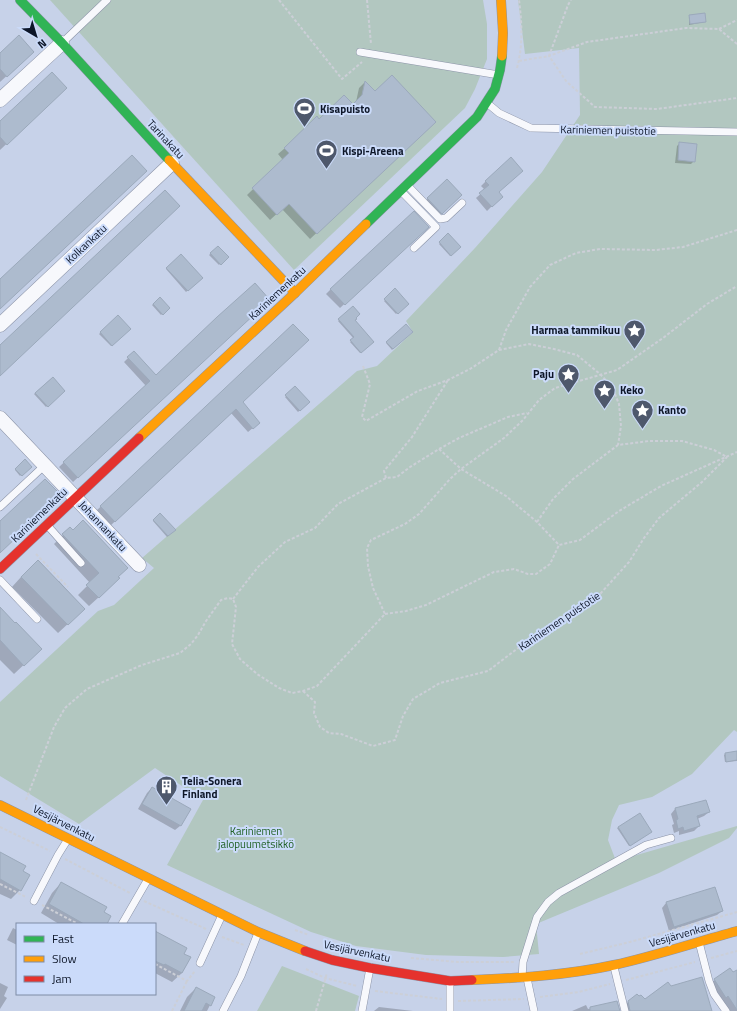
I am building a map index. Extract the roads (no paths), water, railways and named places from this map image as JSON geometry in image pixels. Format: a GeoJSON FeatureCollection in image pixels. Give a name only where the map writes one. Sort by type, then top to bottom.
{"type":"FeatureCollection","features":[{"type":"Feature","properties":{"kind":"street","name":"Tarinakatu"},"geometry":{"type":"LineString","coordinates":[[20,0],[62,43],[172,164],[296,293]]}},
{"type":"Feature","properties":{"kind":"street","name":"Kariniemenkatu"},"geometry":{"type":"LineString","coordinates":[[0,569],[46,524],[296,293],[477,117],[496,88],[499,75],[503,23],[501,0]]}},
{"type":"Feature","properties":{"kind":"street"},"geometry":{"type":"LineString","coordinates":[[0,100],[62,43]]}},
{"type":"Feature","properties":{"kind":"street","name":"Kolkankatu"},"geometry":{"type":"LineString","coordinates":[[0,325],[172,164]]}},
{"type":"Feature","properties":{"kind":"street","name":"Johannankatu"},"geometry":{"type":"LineString","coordinates":[[0,418],[139,565]]}},
{"type":"Feature","properties":{"kind":"street","name":"Vesijärvenkatu"},"geometry":{"type":"LineString","coordinates":[[0,804],[258,932],[295,948],[332,960],[370,968],[450,981],[524,978],[614,965],[737,931]]}},
{"type":"Feature","properties":{"kind":"lane"},"geometry":{"type":"LineString","coordinates":[[62,43],[107,0]]}},
{"type":"Feature","properties":{"kind":"lane"},"geometry":{"type":"LineString","coordinates":[[360,52],[499,75]]}},
{"type":"Feature","properties":{"kind":"lane","name":"Kariniemen puistotie"},"geometry":{"type":"LineString","coordinates":[[487,103],[499,113],[531,128],[737,132]]}},
{"type":"Feature","properties":{"kind":"lane"},"geometry":{"type":"LineString","coordinates":[[404,188],[440,219],[446,218],[462,203]]}},
{"type":"Feature","properties":{"kind":"lane"},"geometry":{"type":"LineString","coordinates":[[404,188],[436,227],[414,248]]}},
{"type":"Feature","properties":{"kind":"lane"},"geometry":{"type":"LineString","coordinates":[[0,507],[45,465]]}},
{"type":"Feature","properties":{"kind":"lane"},"geometry":{"type":"LineString","coordinates":[[46,524],[81,563]]}},
{"type":"Feature","properties":{"kind":"lane"},"geometry":{"type":"LineString","coordinates":[[0,580],[36,619]]}},
{"type":"Feature","properties":{"kind":"lane"},"geometry":{"type":"LineString","coordinates":[[534,1011],[524,978],[523,962],[534,924],[537,917],[548,902],[559,893],[646,845],[671,838]]}},
{"type":"Feature","properties":{"kind":"lane"},"geometry":{"type":"LineString","coordinates":[[34,901],[68,839]]}},
{"type":"Feature","properties":{"kind":"lane"},"geometry":{"type":"LineString","coordinates":[[123,923],[148,878]]}},
{"type":"Feature","properties":{"kind":"lane"},"geometry":{"type":"LineString","coordinates":[[200,963],[222,915]]}},
{"type":"Feature","properties":{"kind":"lane"},"geometry":{"type":"LineString","coordinates":[[223,1011],[241,976],[258,932]]}},
{"type":"Feature","properties":{"kind":"lane"},"geometry":{"type":"LineString","coordinates":[[699,942],[709,981],[714,994],[726,1011]]}},
{"type":"Feature","properties":{"kind":"lane"},"geometry":{"type":"LineString","coordinates":[[614,965],[625,1011]]}},
{"type":"Feature","properties":{"kind":"lane"},"geometry":{"type":"LineString","coordinates":[[362,1011],[370,968]]}},
{"type":"Feature","properties":{"kind":"lane"},"geometry":{"type":"LineString","coordinates":[[450,981],[450,1011]]}},
{"type":"Feature","properties":{"kind":"place","name":"Kisapuisto"},"geometry":{"type":"Point","coordinates":[305,128]}},
{"type":"Feature","properties":{"kind":"place","name":"Kispi-Areena"},"geometry":{"type":"Point","coordinates":[327,170]}},
{"type":"Feature","properties":{"kind":"place","name":"Harmaa tammikuu"},"geometry":{"type":"Point","coordinates":[635,350]}},
{"type":"Feature","properties":{"kind":"place","name":"Paju"},"geometry":{"type":"Point","coordinates":[569,394]}},
{"type":"Feature","properties":{"kind":"place","name":"Keko"},"geometry":{"type":"Point","coordinates":[605,410]}},
{"type":"Feature","properties":{"kind":"place","name":"Kanto"},"geometry":{"type":"Point","coordinates":[642,430]}},
{"type":"Feature","properties":{"kind":"place","name":"Telia-Sonera Finland"},"geometry":{"type":"Point","coordinates":[166,806]}},
{"type":"Feature","properties":{"kind":"park label","name":"Kariniemen jalopuumetsikkö"},"geometry":{"type":"Point","coordinates":[256,837]}}]}
